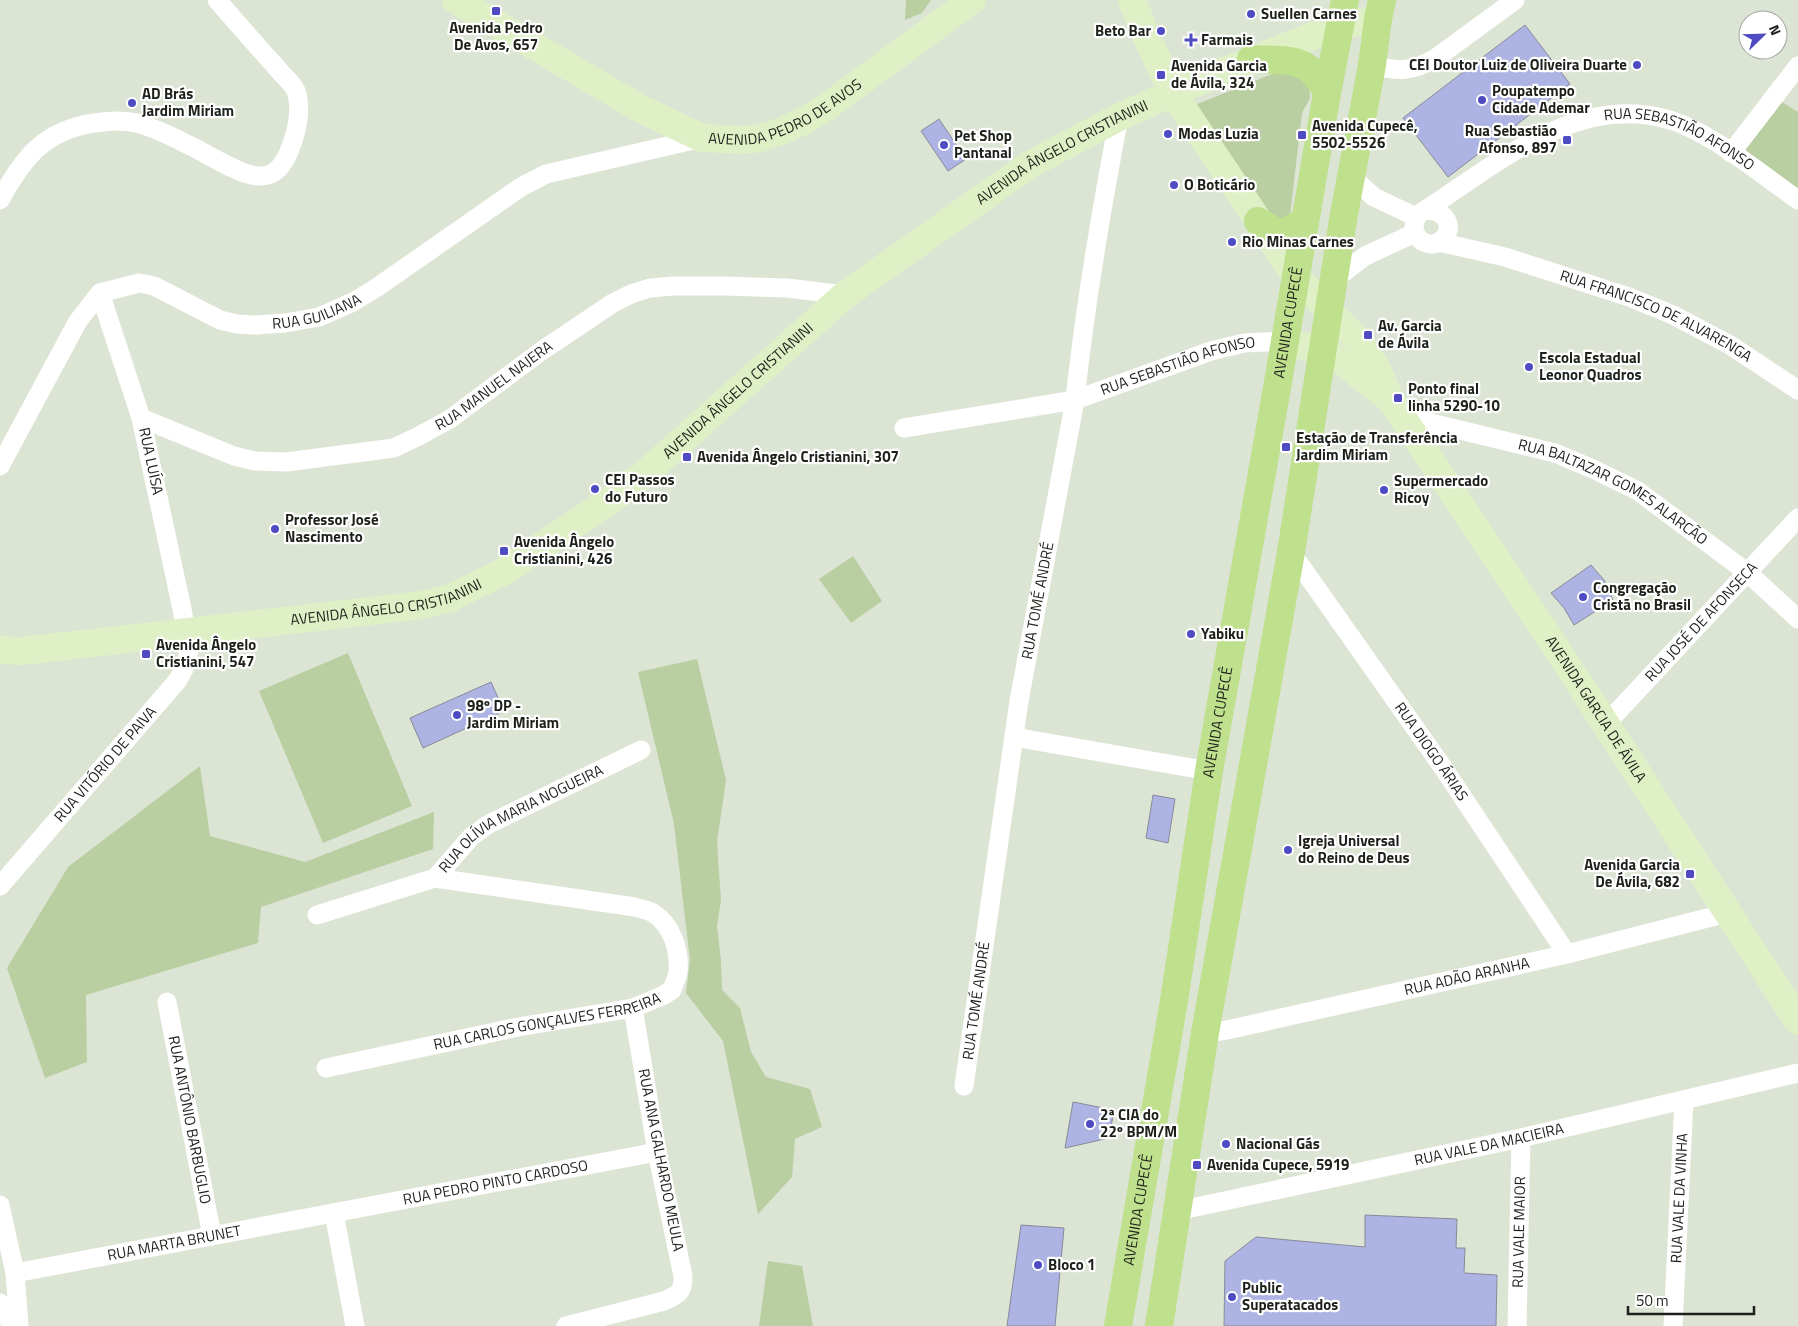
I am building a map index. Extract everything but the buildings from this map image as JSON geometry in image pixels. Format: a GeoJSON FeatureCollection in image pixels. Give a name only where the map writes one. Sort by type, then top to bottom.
{"type":"FeatureCollection","features":[{"type":"Feature","properties":{"kind":"main road"},"geometry":{"type":"LineString","coordinates":[[1159,1326],[1205,1032],[1291,552],[1334,280],[1380,9]]}},
{"type":"Feature","properties":{"kind":"main road","name":"AVENIDA CUPECÊ"},"geometry":{"type":"LineString","coordinates":[[1118,1326],[1174,1002],[1209,772],[1342,12]]}},
{"type":"Feature","properties":{"kind":"main road"},"geometry":{"type":"LineString","coordinates":[[1252,59],[1289,60],[1302,64],[1313,71],[1327,93]]}},
{"type":"Feature","properties":{"kind":"main road"},"geometry":{"type":"LineString","coordinates":[[1258,221],[1274,231],[1284,233],[1305,222]]}},
{"type":"Feature","properties":{"kind":"street"},"geometry":{"type":"LineString","coordinates":[[0,200],[14,175],[32,152],[56,134],[81,125],[111,121],[134,122],[156,129],[237,169],[256,176],[276,172],[283,165],[295,139],[299,114],[296,90],[217,0]]}},
{"type":"Feature","properties":{"kind":"street","name":"AVENIDA PEDRO DE AVOS"},"geometry":{"type":"LineString","coordinates":[[456,0],[641,109],[702,138],[743,140],[760,138],[779,132],[804,121],[826,108],[972,0]]}},
{"type":"Feature","properties":{"kind":"street","name":"AVENIDA GARCIA DE ÁVILA"},"geometry":{"type":"LineString","coordinates":[[1132,0],[1146,36],[1174,93],[1296,277],[1360,342],[1376,368],[1395,407],[1557,649],[1798,1021]]}},
{"type":"Feature","properties":{"kind":"street"},"geometry":{"type":"LineString","coordinates":[[1372,65],[1393,70],[1406,70],[1422,66],[1436,58],[1515,0]]}},
{"type":"Feature","properties":{"kind":"street","name":"AVENIDA ÂNGELO CRISTIANINI"},"geometry":{"type":"LineString","coordinates":[[0,650],[22,651],[422,605],[450,598],[476,586],[503,572],[612,499],[634,482],[844,295],[1028,165],[1120,117],[1252,59],[1342,12],[1380,9]]}},
{"type":"Feature","properties":{"kind":"street"},"geometry":{"type":"LineString","coordinates":[[1731,153],[1798,66]]}},
{"type":"Feature","properties":{"kind":"street","name":"RUA SEBASTIÃO AFONSO"},"geometry":{"type":"LineString","coordinates":[[1334,280],[1365,256],[1529,142],[1557,129],[1588,119],[1615,115],[1645,115],[1670,120],[1715,142],[1798,200]]}},
{"type":"Feature","properties":{"kind":"street","name":"RUA TOMÉ ANDRÉ"},"geometry":{"type":"LineString","coordinates":[[964,1086],[1023,681],[1075,400],[1103,201],[1120,117]]}},
{"type":"Feature","properties":{"kind":"street","name":"RUA GUILIANA"},"geometry":{"type":"LineString","coordinates":[[100,294],[139,283],[154,286],[220,320],[237,324],[284,323],[319,317],[353,302],[376,288],[521,187],[546,174],[702,138]]}},
{"type":"Feature","properties":{"kind":"street"},"geometry":{"type":"LineString","coordinates":[[1351,177],[1374,197],[1418,220]]}},
{"type":"Feature","properties":{"kind":"street","name":"RUA SEBASTIÃO AFONSO"},"geometry":{"type":"LineString","coordinates":[[1444,229],[1476,178]]}},
{"type":"Feature","properties":{"kind":"street"},"geometry":{"type":"LineString","coordinates":[[1432,210],[1440,212],[1444,229],[1433,244],[1422,242],[1418,220],[1432,210]]}},
{"type":"Feature","properties":{"kind":"street","name":"RUA FRANCISCO DE ALVARENGA"},"geometry":{"type":"LineString","coordinates":[[1444,229],[1505,257],[1628,297],[1674,315],[1730,345],[1798,390]]}},
{"type":"Feature","properties":{"kind":"street","name":"RUA MANUEL NAJERA"},"geometry":{"type":"LineString","coordinates":[[141,418],[234,456],[255,461],[286,462],[394,448],[450,419],[540,352],[613,303],[630,294],[650,288],[724,286],[787,288],[844,295]]}},
{"type":"Feature","properties":{"kind":"street"},"geometry":{"type":"LineString","coordinates":[[0,466],[78,321],[100,294]]}},
{"type":"Feature","properties":{"kind":"street","name":"RUA LUÍSA"},"geometry":{"type":"LineString","coordinates":[[100,294],[141,418],[186,632]]}},
{"type":"Feature","properties":{"kind":"street","name":"AVENIDA GARCIA DE ÁVILA"},"geometry":{"type":"LineString","coordinates":[[1285,341],[1323,352],[1343,362],[1395,407]]}},
{"type":"Feature","properties":{"kind":"street","name":"RUA SEBASTIÃO AFONSO"},"geometry":{"type":"LineString","coordinates":[[904,428],[1075,400],[1211,351],[1244,343],[1285,341]]}},
{"type":"Feature","properties":{"kind":"street","name":"RUA BALTAZAR GOMES ALARCÃO"},"geometry":{"type":"LineString","coordinates":[[1395,407],[1431,424],[1555,453],[1638,491],[1748,573],[1798,620]]}},
{"type":"Feature","properties":{"kind":"street","name":"RUA JOSÉ DE AFONSECA"},"geometry":{"type":"LineString","coordinates":[[1605,725],[1798,518]]}},
{"type":"Feature","properties":{"kind":"street","name":"RUA DIOGO ÁRIAS"},"geometry":{"type":"LineString","coordinates":[[1291,552],[1444,768],[1566,954]]}},
{"type":"Feature","properties":{"kind":"street","name":"RUA VITÓRIO DE PAIVA"},"geometry":{"type":"LineString","coordinates":[[0,886],[178,680],[188,658],[189,650],[186,632]]}},
{"type":"Feature","properties":{"kind":"street"},"geometry":{"type":"LineString","coordinates":[[1014,737],[1209,772]]}},
{"type":"Feature","properties":{"kind":"street","name":"RUA OLÍVIA MARIA NOGUEIRA"},"geometry":{"type":"LineString","coordinates":[[317,915],[435,878],[471,837],[486,825],[641,750]]}},
{"type":"Feature","properties":{"kind":"street","name":"RUA CARLOS GONÇALVES FERREIRA"},"geometry":{"type":"LineString","coordinates":[[326,1068],[518,1028],[633,1008],[672,990],[678,972],[678,954],[673,936],[664,922],[652,912],[635,907],[435,878]]}},
{"type":"Feature","properties":{"kind":"street","name":"RUA ADÃO ARANHA"},"geometry":{"type":"LineString","coordinates":[[1205,1032],[1227,1030],[1566,954],[1727,912]]}},
{"type":"Feature","properties":{"kind":"street","name":"RUA ANTÔNIO BARBUGLIO"},"geometry":{"type":"LineString","coordinates":[[167,1002],[212,1236]]}},
{"type":"Feature","properties":{"kind":"street","name":"RUA ANA GALHARDO MEULA"},"geometry":{"type":"LineString","coordinates":[[566,1326],[664,1301],[681,1292],[683,1284],[683,1276],[657,1152],[633,1008]]}},
{"type":"Feature","properties":{"kind":"street","name":"RUA VALE DA MACIEIRA"},"geometry":{"type":"LineString","coordinates":[[1177,1212],[1521,1138],[1798,1073]]}},
{"type":"Feature","properties":{"kind":"street","name":"RUA VALE DA VINHA"},"geometry":{"type":"LineString","coordinates":[[1673,1326],[1684,1100]]}},
{"type":"Feature","properties":{"kind":"street","name":"RUA VALE MAIOR"},"geometry":{"type":"LineString","coordinates":[[1517,1326],[1521,1138]]}},
{"type":"Feature","properties":{"kind":"street","name":"RUA PEDRO PINTO CARDOSO"},"geometry":{"type":"LineString","coordinates":[[334,1213],[657,1152]]}},
{"type":"Feature","properties":{"kind":"street"},"geometry":{"type":"LineString","coordinates":[[0,1205],[14,1273],[19,1326]]}},
{"type":"Feature","properties":{"kind":"street"},"geometry":{"type":"LineString","coordinates":[[334,1213],[355,1326]]}},
{"type":"Feature","properties":{"kind":"street","name":"RUA MARTA BRUNET"},"geometry":{"type":"LineString","coordinates":[[14,1273],[334,1213]]}},
{"type":"Feature","properties":{"kind":"street"},"geometry":{"type":"LineString","coordinates":[[0,1303],[12,1326]]}},
{"type":"Feature","properties":{"kind":"green space"},"geometry":{"type":"Polygon","coordinates":[[[906,0],[931,0],[922,13],[905,20],[906,0]]]}},
{"type":"Feature","properties":{"kind":"green space"},"geometry":{"type":"Polygon","coordinates":[[[1282,70],[1309,83],[1310,98],[1302,113],[1290,215],[1288,219],[1273,222],[1195,105],[1282,70]]]}},
{"type":"Feature","properties":{"kind":"green space"},"geometry":{"type":"Polygon","coordinates":[[[1777,99],[1798,112],[1798,194],[1734,154],[1777,99]]]}},
{"type":"Feature","properties":{"kind":"green space"},"geometry":{"type":"Polygon","coordinates":[[[853,556],[882,601],[851,623],[819,579],[853,556]]]}},
{"type":"Feature","properties":{"kind":"green space"},"geometry":{"type":"Polygon","coordinates":[[[348,653],[412,806],[323,843],[259,691],[348,653]]]}},
{"type":"Feature","properties":{"kind":"green space"},"geometry":{"type":"Polygon","coordinates":[[[697,659],[726,780],[717,842],[721,900],[717,926],[722,990],[740,1008],[751,1052],[766,1077],[810,1089],[822,1127],[795,1139],[792,1177],[758,1214],[723,1041],[686,993],[690,960],[674,824],[638,672],[697,659]]]}},
{"type":"Feature","properties":{"kind":"green space"},"geometry":{"type":"Polygon","coordinates":[[[200,766],[210,836],[305,862],[434,812],[433,849],[261,907],[258,943],[86,995],[87,1062],[45,1078],[7,968],[68,867],[200,766]]]}},
{"type":"Feature","properties":{"kind":"green space"},"geometry":{"type":"Polygon","coordinates":[[[768,1261],[802,1266],[813,1326],[759,1326],[768,1261]]]}},
{"type":"Feature","properties":{"kind":"place","name":"Avenida Pedro De Avos, 657"},"geometry":{"type":"Point","coordinates":[496,11]}},
{"type":"Feature","properties":{"kind":"place","name":"Suellen Carnes"},"geometry":{"type":"Point","coordinates":[1251,14]}},
{"type":"Feature","properties":{"kind":"place","name":"Beto Bar"},"geometry":{"type":"Point","coordinates":[1161,31]}},
{"type":"Feature","properties":{"kind":"place","name":"Farmais"},"geometry":{"type":"Point","coordinates":[1191,40]}},
{"type":"Feature","properties":{"kind":"place","name":"CEI Doutor Luiz de Oliveira Duarte"},"geometry":{"type":"Point","coordinates":[1637,65]}},
{"type":"Feature","properties":{"kind":"place","name":"Avenida Garcia de Ávila, 324"},"geometry":{"type":"Point","coordinates":[1161,75]}},
{"type":"Feature","properties":{"kind":"place","name":"Poupatempo Cidade Ademar"},"geometry":{"type":"Point","coordinates":[1482,100]}},
{"type":"Feature","properties":{"kind":"place","name":"AD Brás Jardim Miriam"},"geometry":{"type":"Point","coordinates":[132,103]}},
{"type":"Feature","properties":{"kind":"place","name":"Modas Luzia"},"geometry":{"type":"Point","coordinates":[1168,134]}},
{"type":"Feature","properties":{"kind":"place","name":"Avenida Cupecê, 5502-5526"},"geometry":{"type":"Point","coordinates":[1302,135]}},
{"type":"Feature","properties":{"kind":"place","name":"Rua Sebastião Afonso, 897"},"geometry":{"type":"Point","coordinates":[1567,140]}},
{"type":"Feature","properties":{"kind":"place","name":"Pet Shop Pantanal"},"geometry":{"type":"Point","coordinates":[944,145]}},
{"type":"Feature","properties":{"kind":"place","name":"O Boticário"},"geometry":{"type":"Point","coordinates":[1174,185]}},
{"type":"Feature","properties":{"kind":"place","name":"Rio Minas Carnes"},"geometry":{"type":"Point","coordinates":[1232,242]}},
{"type":"Feature","properties":{"kind":"place","name":"Av. Garcia de Ávila"},"geometry":{"type":"Point","coordinates":[1368,335]}},
{"type":"Feature","properties":{"kind":"place","name":"Escola Estadual Leonor Quadros"},"geometry":{"type":"Point","coordinates":[1529,367]}},
{"type":"Feature","properties":{"kind":"place","name":"Ponto final linha 5290-10"},"geometry":{"type":"Point","coordinates":[1398,398]}},
{"type":"Feature","properties":{"kind":"place","name":"Estação de Transferência Jardim Miriam"},"geometry":{"type":"Point","coordinates":[1286,447]}},
{"type":"Feature","properties":{"kind":"place","name":"Avenida Ângelo Cristianini, 307"},"geometry":{"type":"Point","coordinates":[687,457]}},
{"type":"Feature","properties":{"kind":"place","name":"CEI Passos do Futuro"},"geometry":{"type":"Point","coordinates":[595,489]}},
{"type":"Feature","properties":{"kind":"place","name":"Supermercado Ricoy"},"geometry":{"type":"Point","coordinates":[1384,490]}},
{"type":"Feature","properties":{"kind":"place","name":"Professor José Nascimento"},"geometry":{"type":"Point","coordinates":[275,529]}},
{"type":"Feature","properties":{"kind":"place","name":"Avenida Ângelo Cristianini, 426"},"geometry":{"type":"Point","coordinates":[504,551]}},
{"type":"Feature","properties":{"kind":"place","name":"Congregação Cristã no Brasil"},"geometry":{"type":"Point","coordinates":[1583,597]}},
{"type":"Feature","properties":{"kind":"place","name":"Yabiku"},"geometry":{"type":"Point","coordinates":[1191,634]}},
{"type":"Feature","properties":{"kind":"place","name":"Avenida Ângelo Cristianini, 547"},"geometry":{"type":"Point","coordinates":[146,654]}},
{"type":"Feature","properties":{"kind":"place","name":"98º DP - Jardim Miriam"},"geometry":{"type":"Point","coordinates":[457,715]}},
{"type":"Feature","properties":{"kind":"place","name":"Igreja Universal do Reino de Deus"},"geometry":{"type":"Point","coordinates":[1288,850]}},
{"type":"Feature","properties":{"kind":"place","name":"Avenida Garcia De Ávila, 682"},"geometry":{"type":"Point","coordinates":[1690,874]}},
{"type":"Feature","properties":{"kind":"place","name":"2ª CIA do 22º BPM/M"},"geometry":{"type":"Point","coordinates":[1090,1124]}},
{"type":"Feature","properties":{"kind":"place","name":"Nacional Gás"},"geometry":{"type":"Point","coordinates":[1226,1144]}},
{"type":"Feature","properties":{"kind":"place","name":"Avenida Cupece, 5919"},"geometry":{"type":"Point","coordinates":[1197,1165]}},
{"type":"Feature","properties":{"kind":"place","name":"Bloco 1"},"geometry":{"type":"Point","coordinates":[1038,1265]}},
{"type":"Feature","properties":{"kind":"place","name":"Public Superatacados"},"geometry":{"type":"Point","coordinates":[1232,1297]}}]}
